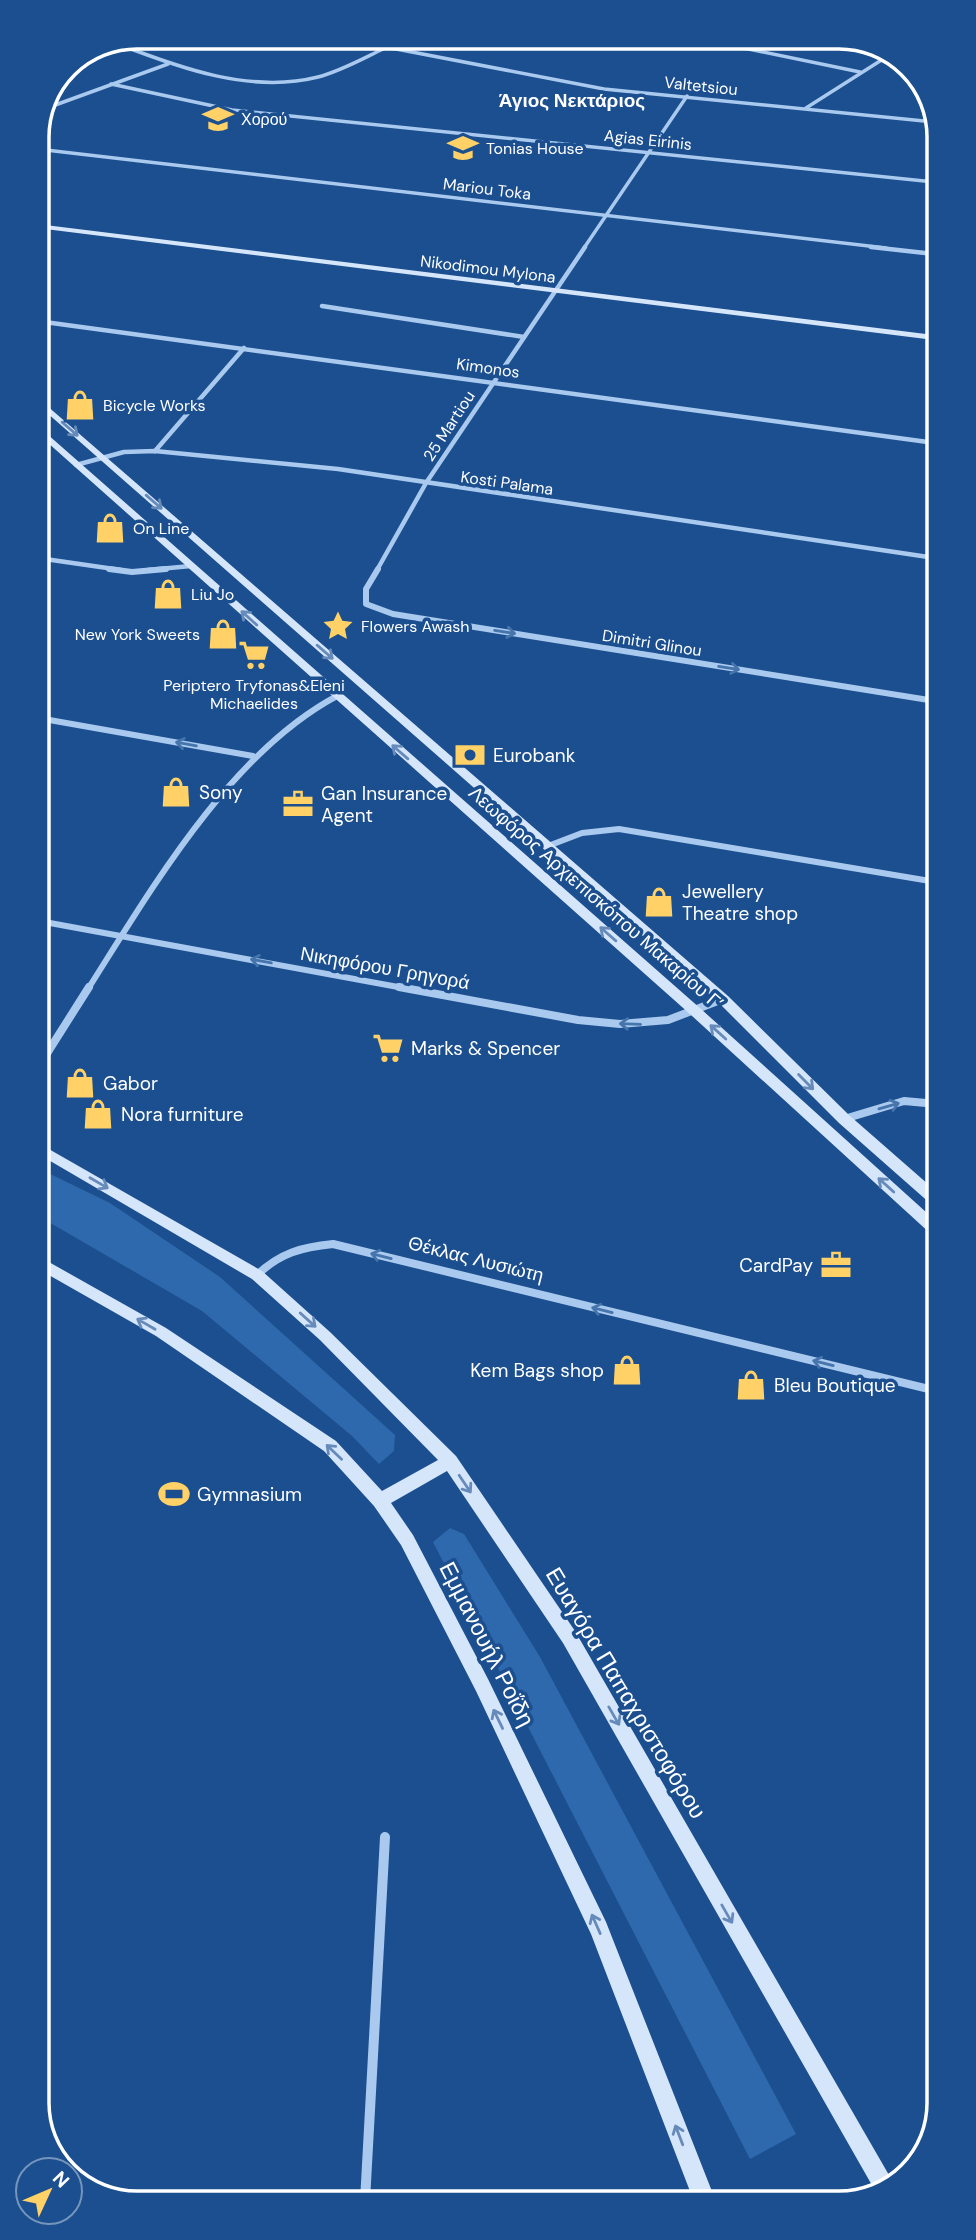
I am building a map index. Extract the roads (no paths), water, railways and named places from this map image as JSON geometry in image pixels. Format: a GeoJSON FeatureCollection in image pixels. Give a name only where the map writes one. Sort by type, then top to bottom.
{"type":"FeatureCollection","features":[{"type":"Feature","properties":{"kind":"main road","name":"Nikodimou Mylona"},"geometry":{"type":"LineString","coordinates":[[49,228],[927,337]]}},
{"type":"Feature","properties":{"kind":"main road","name":"Λεωφόρος Αρχιεπισκόπου Μακαρίου Γ’"},"geometry":{"type":"LineString","coordinates":[[49,411],[723,999],[844,1119],[927,1192]]}},
{"type":"Feature","properties":{"kind":"main road","name":"Λεωφόρος Αρχιεπισκόπου Μακαρίου Γ’"},"geometry":{"type":"LineString","coordinates":[[49,439],[696,1012],[927,1222]]}},
{"type":"Feature","properties":{"kind":"main road"},"geometry":{"type":"LineString","coordinates":[[49,1154],[257,1275]]}},
{"type":"Feature","properties":{"kind":"main road","name":"Εμμανουήλ Ροΐδη"},"geometry":{"type":"LineString","coordinates":[[49,1268],[161,1332],[330,1446],[380,1502],[407,1540],[482,1685],[599,1928],[701,2191]]}},
{"type":"Feature","properties":{"kind":"main road","name":"Ευαγόρα Παπαχριστοφόρου"},"geometry":{"type":"LineString","coordinates":[[257,1275],[325,1335],[450,1461],[569,1637],[880,2180]]}},
{"type":"Feature","properties":{"kind":"main road"},"geometry":{"type":"LineString","coordinates":[[380,1502],[450,1461]]}},
{"type":"Feature","properties":{"kind":"street"},"geometry":{"type":"LineString","coordinates":[[132,50],[168,64],[254,81],[308,79],[335,71],[382,49]]}},
{"type":"Feature","properties":{"kind":"street","name":"Valtetsiou"},"geometry":{"type":"LineString","coordinates":[[389,49],[604,89],[925,121]]}},
{"type":"Feature","properties":{"kind":"street"},"geometry":{"type":"LineString","coordinates":[[748,49],[860,72]]}},
{"type":"Feature","properties":{"kind":"street"},"geometry":{"type":"LineString","coordinates":[[806,108],[881,60]]}},
{"type":"Feature","properties":{"kind":"street"},"geometry":{"type":"LineString","coordinates":[[55,105],[168,64]]}},
{"type":"Feature","properties":{"kind":"street","name":"Agias Eirinis"},"geometry":{"type":"LineString","coordinates":[[111,84],[232,110],[927,181]]}},
{"type":"Feature","properties":{"kind":"street","name":"25 Martiou"},"geometry":{"type":"LineString","coordinates":[[366,604],[366,589],[426,484],[687,96]]}},
{"type":"Feature","properties":{"kind":"street","name":"Mariou Toka"},"geometry":{"type":"LineString","coordinates":[[49,150],[927,253]]}},
{"type":"Feature","properties":{"kind":"street"},"geometry":{"type":"LineString","coordinates":[[322,306],[524,337]]}},
{"type":"Feature","properties":{"kind":"street","name":"Kimonos"},"geometry":{"type":"LineString","coordinates":[[49,323],[927,442]]}},
{"type":"Feature","properties":{"kind":"street"},"geometry":{"type":"LineString","coordinates":[[155,451],[244,348]]}},
{"type":"Feature","properties":{"kind":"street","name":"Kosti Palama"},"geometry":{"type":"LineString","coordinates":[[76,465],[124,452],[155,451],[338,469],[927,557]]}},
{"type":"Feature","properties":{"kind":"street"},"geometry":{"type":"LineString","coordinates":[[49,560],[132,572],[191,566]]}},
{"type":"Feature","properties":{"kind":"street","name":"Dimitri Glinou"},"geometry":{"type":"LineString","coordinates":[[366,604],[393,614],[927,700]]}},
{"type":"Feature","properties":{"kind":"street"},"geometry":{"type":"LineString","coordinates":[[49,1050],[122,935],[253,756],[296,718],[337,696]]}},
{"type":"Feature","properties":{"kind":"street"},"geometry":{"type":"LineString","coordinates":[[49,720],[253,756]]}},
{"type":"Feature","properties":{"kind":"street"},"geometry":{"type":"LineString","coordinates":[[548,846],[570,835],[595,829],[619,829],[927,880]]}},
{"type":"Feature","properties":{"kind":"street","name":"Νικηφόρου Γρηγορά"},"geometry":{"type":"LineString","coordinates":[[49,923],[578,1020],[634,1026],[667,1022],[723,999]]}},
{"type":"Feature","properties":{"kind":"street"},"geometry":{"type":"LineString","coordinates":[[844,1119],[904,1101],[927,1103]]}},
{"type":"Feature","properties":{"kind":"street","name":"Θέκλας Λυσιώτη"},"geometry":{"type":"LineString","coordinates":[[257,1275],[276,1256],[295,1248],[333,1244],[927,1389]]}},
{"type":"Feature","properties":{"kind":"street"},"geometry":{"type":"LineString","coordinates":[[366,2191],[385,1837]]}},
{"type":"Feature","properties":{"kind":"place","name":"Χορού"},"geometry":{"type":"Point","coordinates":[218,119]}},
{"type":"Feature","properties":{"kind":"place","name":"Tonias House"},"geometry":{"type":"Point","coordinates":[463,148]}},
{"type":"Feature","properties":{"kind":"place","name":"Bicycle Works"},"geometry":{"type":"Point","coordinates":[80,405]}},
{"type":"Feature","properties":{"kind":"place","name":"On Line"},"geometry":{"type":"Point","coordinates":[110,528]}},
{"type":"Feature","properties":{"kind":"place","name":"Liu Jo"},"geometry":{"type":"Point","coordinates":[168,594]}},
{"type":"Feature","properties":{"kind":"place","name":"Flowers Awash"},"geometry":{"type":"Point","coordinates":[338,626]}},
{"type":"Feature","properties":{"kind":"place","name":"New York Sweets"},"geometry":{"type":"Point","coordinates":[223,634]}},
{"type":"Feature","properties":{"kind":"place","name":"Periptero Tryfonas&Eleni Michaelides"},"geometry":{"type":"Point","coordinates":[254,655]}},
{"type":"Feature","properties":{"kind":"place","name":"Eurobank"},"geometry":{"type":"Point","coordinates":[470,755]}},
{"type":"Feature","properties":{"kind":"place","name":"Sony"},"geometry":{"type":"Point","coordinates":[176,792]}},
{"type":"Feature","properties":{"kind":"place","name":"Gan Insurance Agent"},"geometry":{"type":"Point","coordinates":[298,804]}},
{"type":"Feature","properties":{"kind":"place","name":"Jewellery Theatre shop"},"geometry":{"type":"Point","coordinates":[659,902]}},
{"type":"Feature","properties":{"kind":"place","name":"Marks & Spencer"},"geometry":{"type":"Point","coordinates":[388,1048]}},
{"type":"Feature","properties":{"kind":"place","name":"Gabor"},"geometry":{"type":"Point","coordinates":[80,1083]}},
{"type":"Feature","properties":{"kind":"place","name":"Nora furniture"},"geometry":{"type":"Point","coordinates":[98,1114]}},
{"type":"Feature","properties":{"kind":"place","name":"CardPay"},"geometry":{"type":"Point","coordinates":[836,1265]}},
{"type":"Feature","properties":{"kind":"place","name":"Kem Bags shop"},"geometry":{"type":"Point","coordinates":[627,1370]}},
{"type":"Feature","properties":{"kind":"place","name":"Bleu Boutique"},"geometry":{"type":"Point","coordinates":[751,1385]}},
{"type":"Feature","properties":{"kind":"place","name":"Gymnasium"},"geometry":{"type":"Point","coordinates":[174,1494]}},
{"type":"Feature","properties":{"kind":"district","name":"Άγιος Νεκτάριος"},"geometry":{"type":"Point","coordinates":[572,100]}}]}
